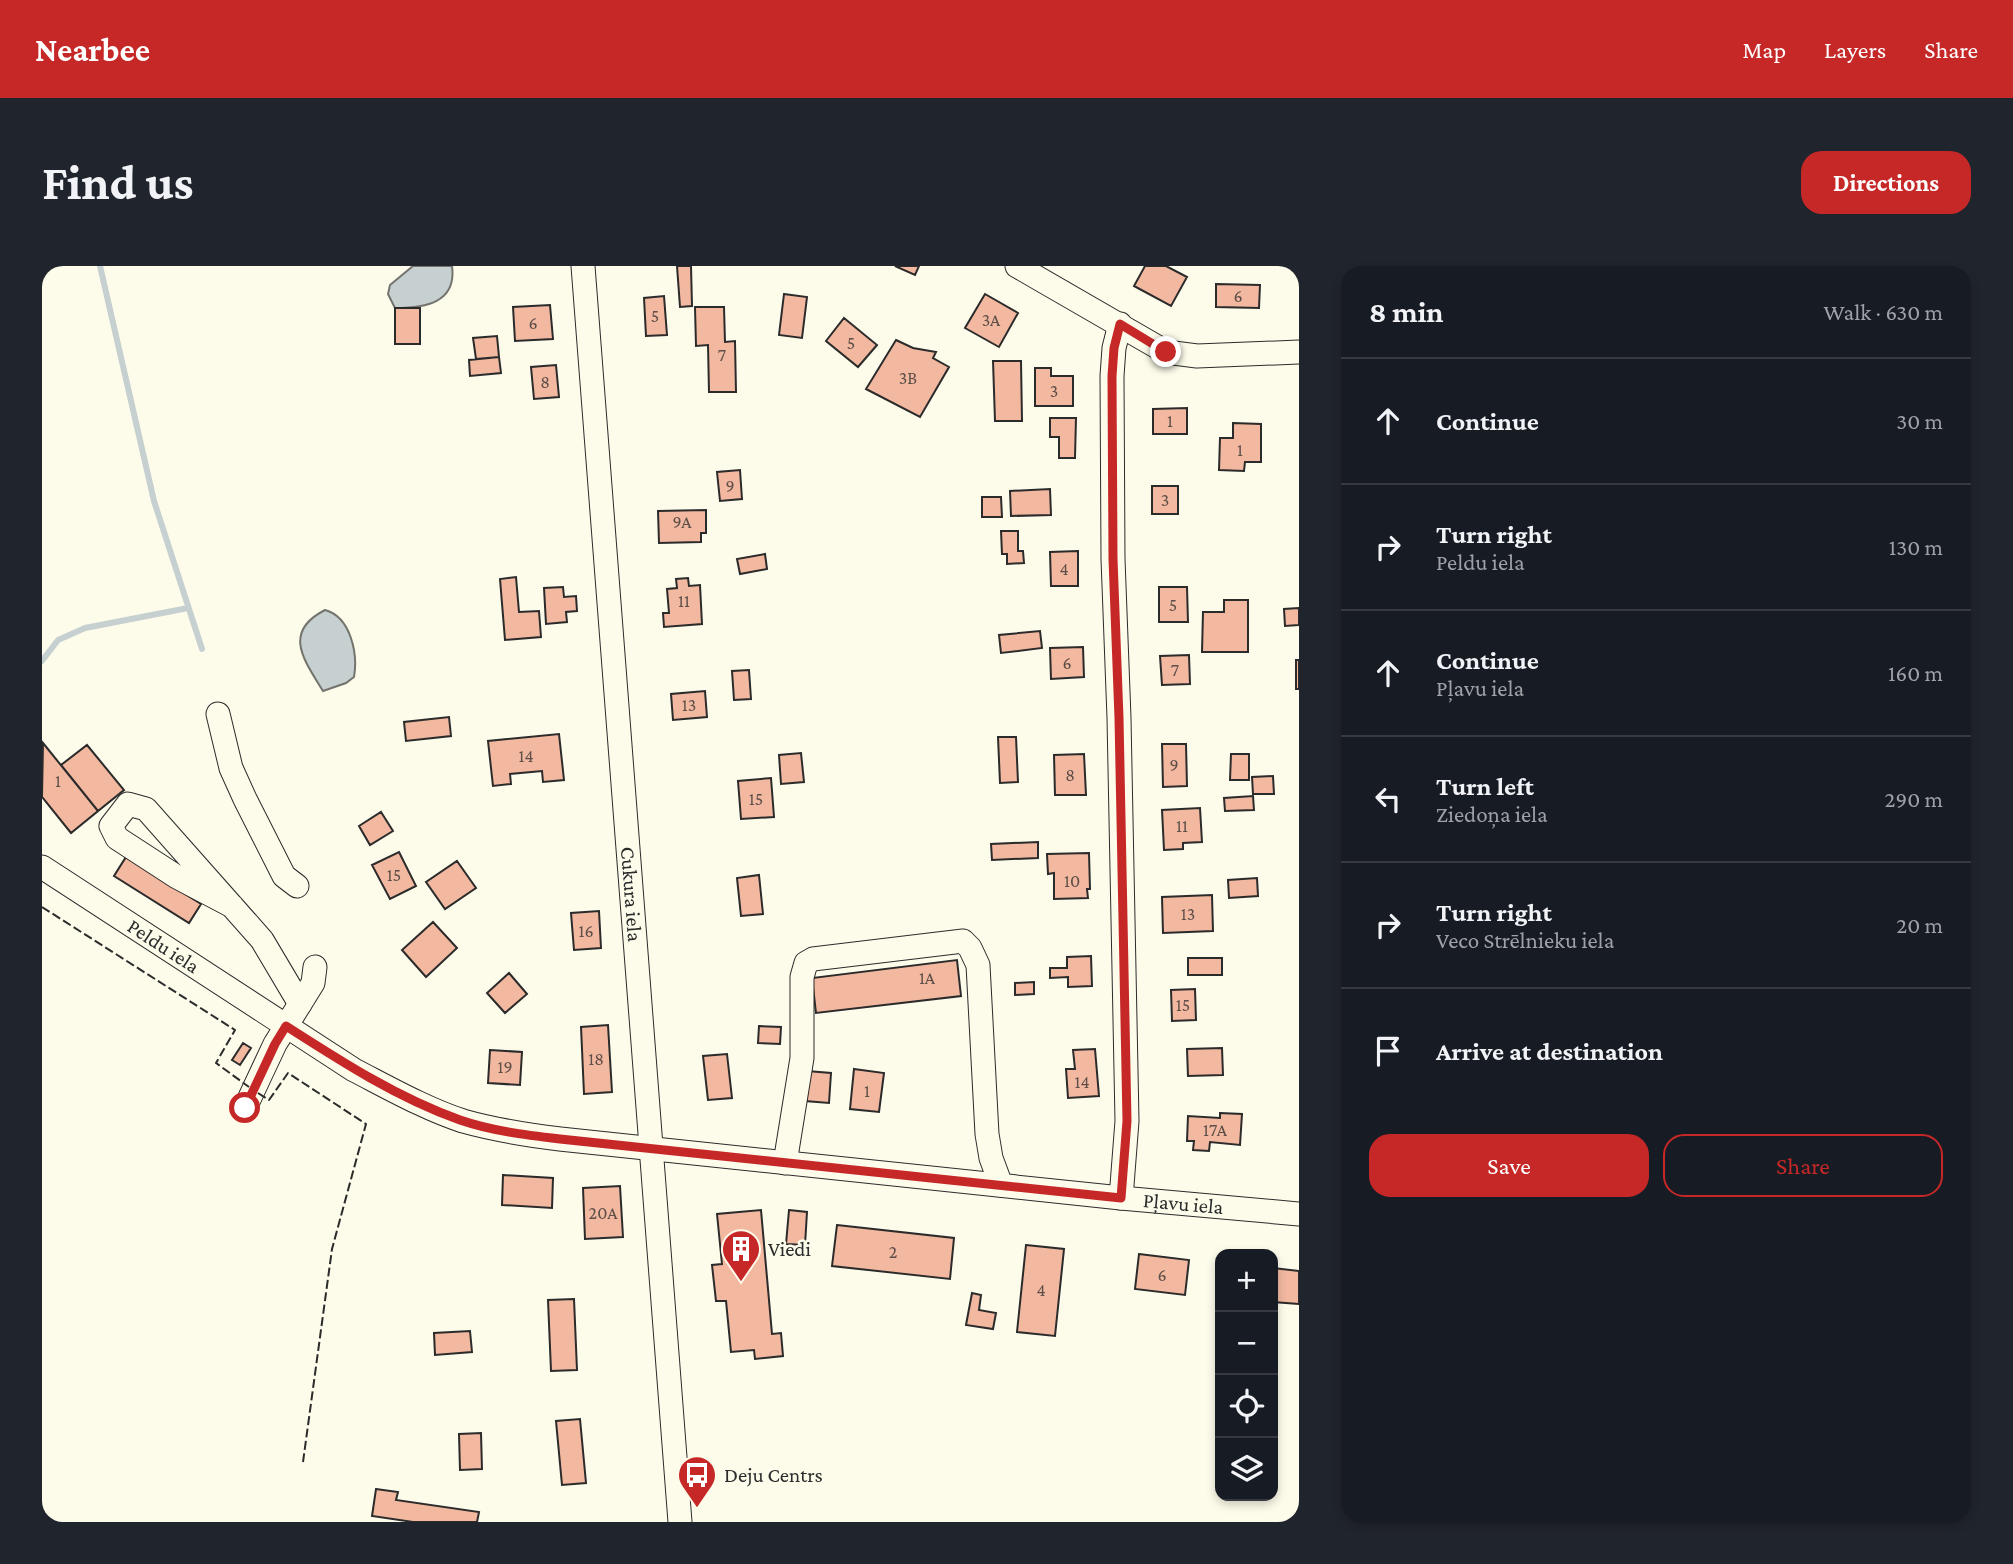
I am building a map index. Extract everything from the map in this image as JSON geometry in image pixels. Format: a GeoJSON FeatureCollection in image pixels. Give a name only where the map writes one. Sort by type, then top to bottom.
{"type":"FeatureCollection","features":[{"type":"Feature","properties":{"kind":"street","name":"Cukura iela"},"geometry":{"type":"LineString","coordinates":[[583,266],[680,1522]]}},
{"type":"Feature","properties":{"kind":"street"},"geometry":{"type":"LineString","coordinates":[[1017,266],[1166,352],[1181,355],[1299,352]]}},
{"type":"Feature","properties":{"kind":"street"},"geometry":{"type":"LineString","coordinates":[[1120,324],[1114,348],[1112,376],[1113,559],[1127,1121],[1121,1198]]}},
{"type":"Feature","properties":{"kind":"street"},"geometry":{"type":"LineString","coordinates":[[218,714],[231,768],[245,799],[284,876],[297,886]]}},
{"type":"Feature","properties":{"kind":"street"},"geometry":{"type":"LineString","coordinates":[[232,906],[177,877],[117,838],[111,826],[128,804],[146,809],[232,906],[262,940],[300,1004]]}},
{"type":"Feature","properties":{"kind":"street","name":"Peldu iela"},"geometry":{"type":"LineString","coordinates":[[42,867],[354,1070],[400,1093],[460,1120],[526,1135],[650,1149]]}},
{"type":"Feature","properties":{"kind":"street"},"geometry":{"type":"LineString","coordinates":[[785,1163],[803,1058],[802,976],[806,964],[813,959],[963,941],[970,948],[978,965],[987,1135],[991,1158],[1001,1185]]}},
{"type":"Feature","properties":{"kind":"street"},"geometry":{"type":"LineString","coordinates":[[245,1108],[275,1044],[313,983],[315,967]]}},
{"type":"Feature","properties":{"kind":"street","name":"Pļavu iela"},"geometry":{"type":"LineString","coordinates":[[650,1149],[1299,1214]]}},
{"type":"Feature","properties":{"kind":"shaded area"},"geometry":{"type":"Polygon","coordinates":[[[413,266],[452,266],[449,288],[437,301],[417,307],[395,308],[388,294],[390,285],[413,266]]]}},
{"type":"Feature","properties":{"kind":"shaded area"},"geometry":{"type":"Polygon","coordinates":[[[325,610],[334,614],[347,628],[355,668],[354,677],[346,683],[323,691],[304,658],[300,637],[312,619],[325,610]]]}},
{"type":"Feature","properties":{"kind":"building"},"geometry":{"type":"Polygon","coordinates":[[[677,266],[691,266],[692,306],[680,307],[677,266]]]}},
{"type":"Feature","properties":{"kind":"building"},"geometry":{"type":"Polygon","coordinates":[[[895,266],[919,266],[915,275],[895,266]]]}},
{"type":"Feature","properties":{"kind":"building"},"geometry":{"type":"Polygon","coordinates":[[[1145,266],[1166,266],[1187,277],[1171,306],[1134,286],[1145,266]]]}},
{"type":"Feature","properties":{"kind":"building"},"geometry":{"type":"Polygon","coordinates":[[[1216,284],[1260,285],[1259,308],[1216,307],[1216,284]]]}},
{"type":"Feature","properties":{"kind":"building"},"geometry":{"type":"Polygon","coordinates":[[[784,294],[807,297],[802,338],[779,335],[784,294]]]}},
{"type":"Feature","properties":{"kind":"building"},"geometry":{"type":"Polygon","coordinates":[[[985,294],[1018,313],[999,347],[965,328],[985,294]]]}},
{"type":"Feature","properties":{"kind":"building"},"geometry":{"type":"Polygon","coordinates":[[[664,296],[667,335],[646,336],[644,298],[664,296]]]}},
{"type":"Feature","properties":{"kind":"building"},"geometry":{"type":"Polygon","coordinates":[[[550,305],[553,339],[515,341],[513,307],[550,305]]]}},
{"type":"Feature","properties":{"kind":"building"},"geometry":{"type":"Polygon","coordinates":[[[695,307],[724,307],[725,342],[735,341],[736,392],[709,392],[708,345],[696,346],[695,307]]]}},
{"type":"Feature","properties":{"kind":"building"},"geometry":{"type":"Polygon","coordinates":[[[395,308],[420,308],[420,344],[395,344],[395,308]]]}},
{"type":"Feature","properties":{"kind":"building"},"geometry":{"type":"Polygon","coordinates":[[[844,318],[877,345],[858,367],[826,341],[844,318]]]}},
{"type":"Feature","properties":{"kind":"building"},"geometry":{"type":"Polygon","coordinates":[[[497,336],[499,357],[476,359],[473,338],[497,336]]]}},
{"type":"Feature","properties":{"kind":"building"},"geometry":{"type":"Polygon","coordinates":[[[896,340],[913,348],[936,352],[933,358],[949,367],[920,417],[866,389],[896,340]]]}},
{"type":"Feature","properties":{"kind":"building"},"geometry":{"type":"Polygon","coordinates":[[[499,357],[501,373],[470,376],[469,360],[499,357]]]}},
{"type":"Feature","properties":{"kind":"building"},"geometry":{"type":"Polygon","coordinates":[[[993,361],[1021,361],[1022,421],[995,421],[993,361]]]}},
{"type":"Feature","properties":{"kind":"building"},"geometry":{"type":"Polygon","coordinates":[[[556,365],[559,397],[534,399],[531,367],[556,365]]]}},
{"type":"Feature","properties":{"kind":"building"},"geometry":{"type":"Polygon","coordinates":[[[1035,368],[1051,368],[1051,376],[1073,376],[1073,406],[1035,406],[1035,368]]]}},
{"type":"Feature","properties":{"kind":"building"},"geometry":{"type":"Polygon","coordinates":[[[1187,408],[1187,434],[1153,434],[1153,409],[1187,408]]]}},
{"type":"Feature","properties":{"kind":"building"},"geometry":{"type":"Polygon","coordinates":[[[1050,418],[1076,418],[1075,458],[1059,458],[1059,437],[1050,437],[1050,418]]]}},
{"type":"Feature","properties":{"kind":"building"},"geometry":{"type":"Polygon","coordinates":[[[1233,423],[1261,424],[1261,462],[1245,462],[1244,471],[1219,470],[1220,438],[1233,438],[1233,423]]]}},
{"type":"Feature","properties":{"kind":"building"},"geometry":{"type":"Polygon","coordinates":[[[740,470],[742,499],[720,501],[717,472],[740,470]]]}},
{"type":"Feature","properties":{"kind":"building"},"geometry":{"type":"Polygon","coordinates":[[[1152,486],[1178,486],[1178,514],[1152,514],[1152,486]]]}},
{"type":"Feature","properties":{"kind":"building"},"geometry":{"type":"Polygon","coordinates":[[[1050,489],[1051,515],[1011,516],[1010,491],[1050,489]]]}},
{"type":"Feature","properties":{"kind":"building"},"geometry":{"type":"Polygon","coordinates":[[[982,497],[1001,497],[1002,517],[982,517],[982,497]]]}},
{"type":"Feature","properties":{"kind":"building"},"geometry":{"type":"Polygon","coordinates":[[[706,510],[706,533],[701,533],[701,542],[659,543],[658,511],[706,510]]]}},
{"type":"Feature","properties":{"kind":"building"},"geometry":{"type":"Polygon","coordinates":[[[1001,531],[1018,531],[1018,551],[1023,551],[1024,563],[1007,564],[1007,554],[1002,554],[1001,531]]]}},
{"type":"Feature","properties":{"kind":"building"},"geometry":{"type":"Polygon","coordinates":[[[1078,551],[1078,586],[1051,586],[1050,552],[1078,551]]]}},
{"type":"Feature","properties":{"kind":"building"},"geometry":{"type":"Polygon","coordinates":[[[765,554],[767,569],[740,574],[737,559],[765,554]]]}},
{"type":"Feature","properties":{"kind":"building"},"geometry":{"type":"Polygon","coordinates":[[[516,577],[519,612],[539,611],[541,637],[505,640],[500,579],[516,577]]]}},
{"type":"Feature","properties":{"kind":"building"},"geometry":{"type":"Polygon","coordinates":[[[688,578],[689,586],[700,585],[702,624],[664,627],[663,613],[669,613],[667,589],[677,588],[676,579],[688,578]]]}},
{"type":"Feature","properties":{"kind":"building"},"geometry":{"type":"Polygon","coordinates":[[[563,587],[564,597],[576,596],[577,611],[566,612],[567,622],[546,624],[544,588],[563,587]]]}},
{"type":"Feature","properties":{"kind":"building"},"geometry":{"type":"Polygon","coordinates":[[[1159,587],[1187,587],[1188,622],[1159,622],[1159,587]]]}},
{"type":"Feature","properties":{"kind":"building"},"geometry":{"type":"Polygon","coordinates":[[[1224,600],[1248,600],[1248,652],[1202,652],[1203,612],[1224,612],[1224,600]]]}},
{"type":"Feature","properties":{"kind":"building"},"geometry":{"type":"Polygon","coordinates":[[[1299,608],[1299,625],[1285,626],[1284,609],[1299,608]]]}},
{"type":"Feature","properties":{"kind":"building"},"geometry":{"type":"Polygon","coordinates":[[[1040,631],[1042,648],[1001,653],[999,635],[1040,631]]]}},
{"type":"Feature","properties":{"kind":"building"},"geometry":{"type":"Polygon","coordinates":[[[1083,647],[1084,677],[1051,679],[1050,648],[1083,647]]]}},
{"type":"Feature","properties":{"kind":"building"},"geometry":{"type":"Polygon","coordinates":[[[1189,655],[1190,684],[1162,685],[1160,656],[1189,655]]]}},
{"type":"Feature","properties":{"kind":"building"},"geometry":{"type":"Polygon","coordinates":[[[1296,660],[1299,660],[1299,689],[1296,689],[1296,660]]]}},
{"type":"Feature","properties":{"kind":"building"},"geometry":{"type":"Polygon","coordinates":[[[749,670],[751,699],[734,700],[732,671],[749,670]]]}},
{"type":"Feature","properties":{"kind":"building"},"geometry":{"type":"Polygon","coordinates":[[[705,691],[707,717],[673,720],[671,694],[705,691]]]}},
{"type":"Feature","properties":{"kind":"building"},"geometry":{"type":"Polygon","coordinates":[[[449,717],[451,736],[406,741],[404,722],[449,717]]]}},
{"type":"Feature","properties":{"kind":"building"},"geometry":{"type":"Polygon","coordinates":[[[559,734],[564,780],[543,782],[542,771],[510,774],[511,784],[493,786],[488,741],[559,734]]]}},
{"type":"Feature","properties":{"kind":"building"},"geometry":{"type":"Polygon","coordinates":[[[998,737],[1016,737],[1018,782],[1000,783],[998,737]]]}},
{"type":"Feature","properties":{"kind":"building"},"geometry":{"type":"Polygon","coordinates":[[[43,743],[98,811],[71,833],[42,797],[43,743]]]}},
{"type":"Feature","properties":{"kind":"building"},"geometry":{"type":"Polygon","coordinates":[[[1162,744],[1186,744],[1187,786],[1163,787],[1162,744]]]}},
{"type":"Feature","properties":{"kind":"building"},"geometry":{"type":"Polygon","coordinates":[[[87,745],[124,790],[98,811],[61,765],[87,745]]]}},
{"type":"Feature","properties":{"kind":"building"},"geometry":{"type":"Polygon","coordinates":[[[801,753],[804,782],[781,784],[779,755],[801,753]]]}},
{"type":"Feature","properties":{"kind":"building"},"geometry":{"type":"Polygon","coordinates":[[[1084,754],[1086,795],[1055,795],[1054,755],[1084,754]]]}},
{"type":"Feature","properties":{"kind":"building"},"geometry":{"type":"Polygon","coordinates":[[[1231,754],[1249,754],[1249,780],[1230,780],[1231,754]]]}},
{"type":"Feature","properties":{"kind":"building"},"geometry":{"type":"Polygon","coordinates":[[[1273,776],[1274,794],[1253,794],[1252,777],[1273,776]]]}},
{"type":"Feature","properties":{"kind":"building"},"geometry":{"type":"Polygon","coordinates":[[[771,778],[774,817],[741,819],[738,781],[771,778]]]}},
{"type":"Feature","properties":{"kind":"building"},"geometry":{"type":"Polygon","coordinates":[[[1253,796],[1254,810],[1225,811],[1224,798],[1253,796]]]}},
{"type":"Feature","properties":{"kind":"building"},"geometry":{"type":"Polygon","coordinates":[[[1200,808],[1202,842],[1183,843],[1183,849],[1164,850],[1162,810],[1200,808]]]}},
{"type":"Feature","properties":{"kind":"building"},"geometry":{"type":"Polygon","coordinates":[[[381,812],[393,831],[370,845],[359,826],[381,812]]]}},
{"type":"Feature","properties":{"kind":"building"},"geometry":{"type":"Polygon","coordinates":[[[1038,842],[1038,858],[992,860],[991,844],[1038,842]]]}},
{"type":"Feature","properties":{"kind":"building"},"geometry":{"type":"Polygon","coordinates":[[[399,852],[416,886],[390,899],[372,865],[399,852]]]}},
{"type":"Feature","properties":{"kind":"building"},"geometry":{"type":"Polygon","coordinates":[[[1089,853],[1088,898],[1054,899],[1054,873],[1048,874],[1047,854],[1089,853]]]}},
{"type":"Feature","properties":{"kind":"building"},"geometry":{"type":"Polygon","coordinates":[[[126,857],[201,904],[189,923],[114,876],[126,857]]]}},
{"type":"Feature","properties":{"kind":"building"},"geometry":{"type":"Polygon","coordinates":[[[457,861],[476,888],[445,909],[426,882],[457,861]]]}},
{"type":"Feature","properties":{"kind":"building"},"geometry":{"type":"Polygon","coordinates":[[[759,875],[763,914],[741,916],[737,878],[759,875]]]}},
{"type":"Feature","properties":{"kind":"building"},"geometry":{"type":"Polygon","coordinates":[[[1257,878],[1258,896],[1229,898],[1228,880],[1257,878]]]}},
{"type":"Feature","properties":{"kind":"building"},"geometry":{"type":"Polygon","coordinates":[[[1212,895],[1213,931],[1163,933],[1162,897],[1212,895]]]}},
{"type":"Feature","properties":{"kind":"building"},"geometry":{"type":"Polygon","coordinates":[[[599,911],[601,948],[574,950],[571,913],[599,911]]]}},
{"type":"Feature","properties":{"kind":"building"},"geometry":{"type":"Polygon","coordinates":[[[433,922],[457,948],[426,977],[402,950],[433,922]]]}},
{"type":"Feature","properties":{"kind":"building"},"geometry":{"type":"Polygon","coordinates":[[[1091,956],[1092,986],[1068,987],[1068,977],[1050,978],[1050,968],[1067,968],[1067,957],[1091,956]]]}},
{"type":"Feature","properties":{"kind":"building"},"geometry":{"type":"Polygon","coordinates":[[[1188,958],[1222,958],[1222,975],[1188,975],[1188,958]]]}},
{"type":"Feature","properties":{"kind":"building"},"geometry":{"type":"Polygon","coordinates":[[[957,960],[961,996],[816,1013],[812,978],[957,960]]]}},
{"type":"Feature","properties":{"kind":"building"},"geometry":{"type":"Polygon","coordinates":[[[509,973],[527,994],[505,1013],[487,993],[509,973]]]}},
{"type":"Feature","properties":{"kind":"building"},"geometry":{"type":"Polygon","coordinates":[[[1034,982],[1034,994],[1015,995],[1015,983],[1034,982]]]}},
{"type":"Feature","properties":{"kind":"building"},"geometry":{"type":"Polygon","coordinates":[[[1195,989],[1196,1020],[1172,1021],[1171,990],[1195,989]]]}},
{"type":"Feature","properties":{"kind":"building"},"geometry":{"type":"Polygon","coordinates":[[[608,1025],[612,1092],[584,1094],[581,1027],[608,1025]]]}},
{"type":"Feature","properties":{"kind":"building"},"geometry":{"type":"Polygon","coordinates":[[[759,1026],[781,1027],[780,1044],[758,1043],[759,1026]]]}},
{"type":"Feature","properties":{"kind":"building"},"geometry":{"type":"Polygon","coordinates":[[[243,1043],[251,1048],[240,1065],[232,1060],[243,1043]]]}},
{"type":"Feature","properties":{"kind":"building"},"geometry":{"type":"Polygon","coordinates":[[[1222,1048],[1223,1075],[1188,1076],[1187,1049],[1222,1048]]]}},
{"type":"Feature","properties":{"kind":"building"},"geometry":{"type":"Polygon","coordinates":[[[1095,1049],[1099,1096],[1068,1098],[1066,1069],[1075,1069],[1073,1050],[1095,1049]]]}},
{"type":"Feature","properties":{"kind":"building"},"geometry":{"type":"Polygon","coordinates":[[[490,1050],[522,1052],[520,1085],[488,1083],[490,1050]]]}},
{"type":"Feature","properties":{"kind":"building"},"geometry":{"type":"Polygon","coordinates":[[[727,1054],[732,1098],[708,1100],[703,1056],[727,1054]]]}},
{"type":"Feature","properties":{"kind":"building"},"geometry":{"type":"Polygon","coordinates":[[[854,1069],[884,1073],[879,1112],[850,1109],[854,1069]]]}},
{"type":"Feature","properties":{"kind":"building"},"geometry":{"type":"Polygon","coordinates":[[[807,1071],[831,1073],[829,1103],[805,1101],[807,1071]]]}},
{"type":"Feature","properties":{"kind":"building"},"geometry":{"type":"Polygon","coordinates":[[[1220,1113],[1242,1114],[1240,1145],[1210,1142],[1209,1151],[1193,1150],[1194,1141],[1187,1141],[1188,1116],[1220,1118],[1220,1113]]]}},
{"type":"Feature","properties":{"kind":"building"},"geometry":{"type":"Polygon","coordinates":[[[503,1175],[553,1178],[552,1208],[502,1205],[503,1175]]]}},
{"type":"Feature","properties":{"kind":"building"},"geometry":{"type":"Polygon","coordinates":[[[620,1186],[623,1237],[585,1239],[583,1188],[620,1186]]]}},
{"type":"Feature","properties":{"kind":"building","name":"Viedi"},"geometry":{"type":"Polygon","coordinates":[[[761,1210],[772,1334],[781,1333],[783,1356],[755,1359],[754,1350],[731,1352],[726,1301],[716,1301],[712,1265],[722,1264],[717,1214],[761,1210]]]}},
{"type":"Feature","properties":{"kind":"building"},"geometry":{"type":"Polygon","coordinates":[[[789,1210],[807,1212],[805,1245],[786,1244],[789,1210]]]}},
{"type":"Feature","properties":{"kind":"building"},"geometry":{"type":"Polygon","coordinates":[[[837,1225],[954,1238],[950,1279],[832,1266],[837,1225]]]}},
{"type":"Feature","properties":{"kind":"building"},"geometry":{"type":"Polygon","coordinates":[[[1026,1245],[1064,1249],[1055,1336],[1017,1332],[1026,1245]]]}},
{"type":"Feature","properties":{"kind":"building"},"geometry":{"type":"Polygon","coordinates":[[[1139,1254],[1189,1260],[1185,1295],[1135,1289],[1139,1254]]]}},
{"type":"Feature","properties":{"kind":"building"},"geometry":{"type":"Polygon","coordinates":[[[1278,1269],[1299,1271],[1299,1304],[1278,1302],[1278,1269]]]}},
{"type":"Feature","properties":{"kind":"building"},"geometry":{"type":"Polygon","coordinates":[[[972,1293],[981,1295],[979,1310],[996,1313],[993,1329],[966,1325],[972,1293]]]}},
{"type":"Feature","properties":{"kind":"building"},"geometry":{"type":"Polygon","coordinates":[[[574,1299],[577,1370],[551,1371],[548,1300],[574,1299]]]}},
{"type":"Feature","properties":{"kind":"building"},"geometry":{"type":"Polygon","coordinates":[[[470,1331],[472,1352],[435,1355],[434,1333],[470,1331]]]}},
{"type":"Feature","properties":{"kind":"building"},"geometry":{"type":"Polygon","coordinates":[[[580,1419],[586,1483],[562,1485],[556,1421],[580,1419]]]}},
{"type":"Feature","properties":{"kind":"building"},"geometry":{"type":"Polygon","coordinates":[[[481,1433],[482,1469],[460,1470],[459,1434],[481,1433]]]}},
{"type":"Feature","properties":{"kind":"building"},"geometry":{"type":"Polygon","coordinates":[[[376,1489],[398,1492],[396,1500],[479,1512],[477,1522],[413,1522],[372,1516],[376,1489]]]}},
{"type":"Feature","properties":{"kind":"waterway"},"geometry":{"type":"LineString","coordinates":[[100,266],[154,501],[202,649]]}},
{"type":"Feature","properties":{"kind":"waterway"},"geometry":{"type":"LineString","coordinates":[[42,661],[58,640],[85,628],[188,608]]}},
{"type":"Feature","properties":{"kind":"fence"},"geometry":{"type":"LineString","coordinates":[[42,907],[235,1030],[216,1063],[249,1087]]}},
{"type":"Feature","properties":{"kind":"fence"},"geometry":{"type":"LineString","coordinates":[[258,1093],[269,1100],[288,1073],[366,1124],[332,1249],[303,1462]]}},
{"type":"Feature","properties":{"kind":"place","name":"Viedi"},"geometry":{"type":"Point","coordinates":[741,1283]}},
{"type":"Feature","properties":{"kind":"place","name":"Deju Centrs"},"geometry":{"type":"Point","coordinates":[697,1509]}},
{"type":"Feature","properties":{"kind":"route"},"geometry":{"type":"LineString","coordinates":[[245,1108],[286,1026],[354,1070],[460,1120],[492,1129],[560,1139],[1121,1198],[1127,1121],[1113,559],[1112,376],[1114,348],[1120,324],[1166,352]]}}]}
